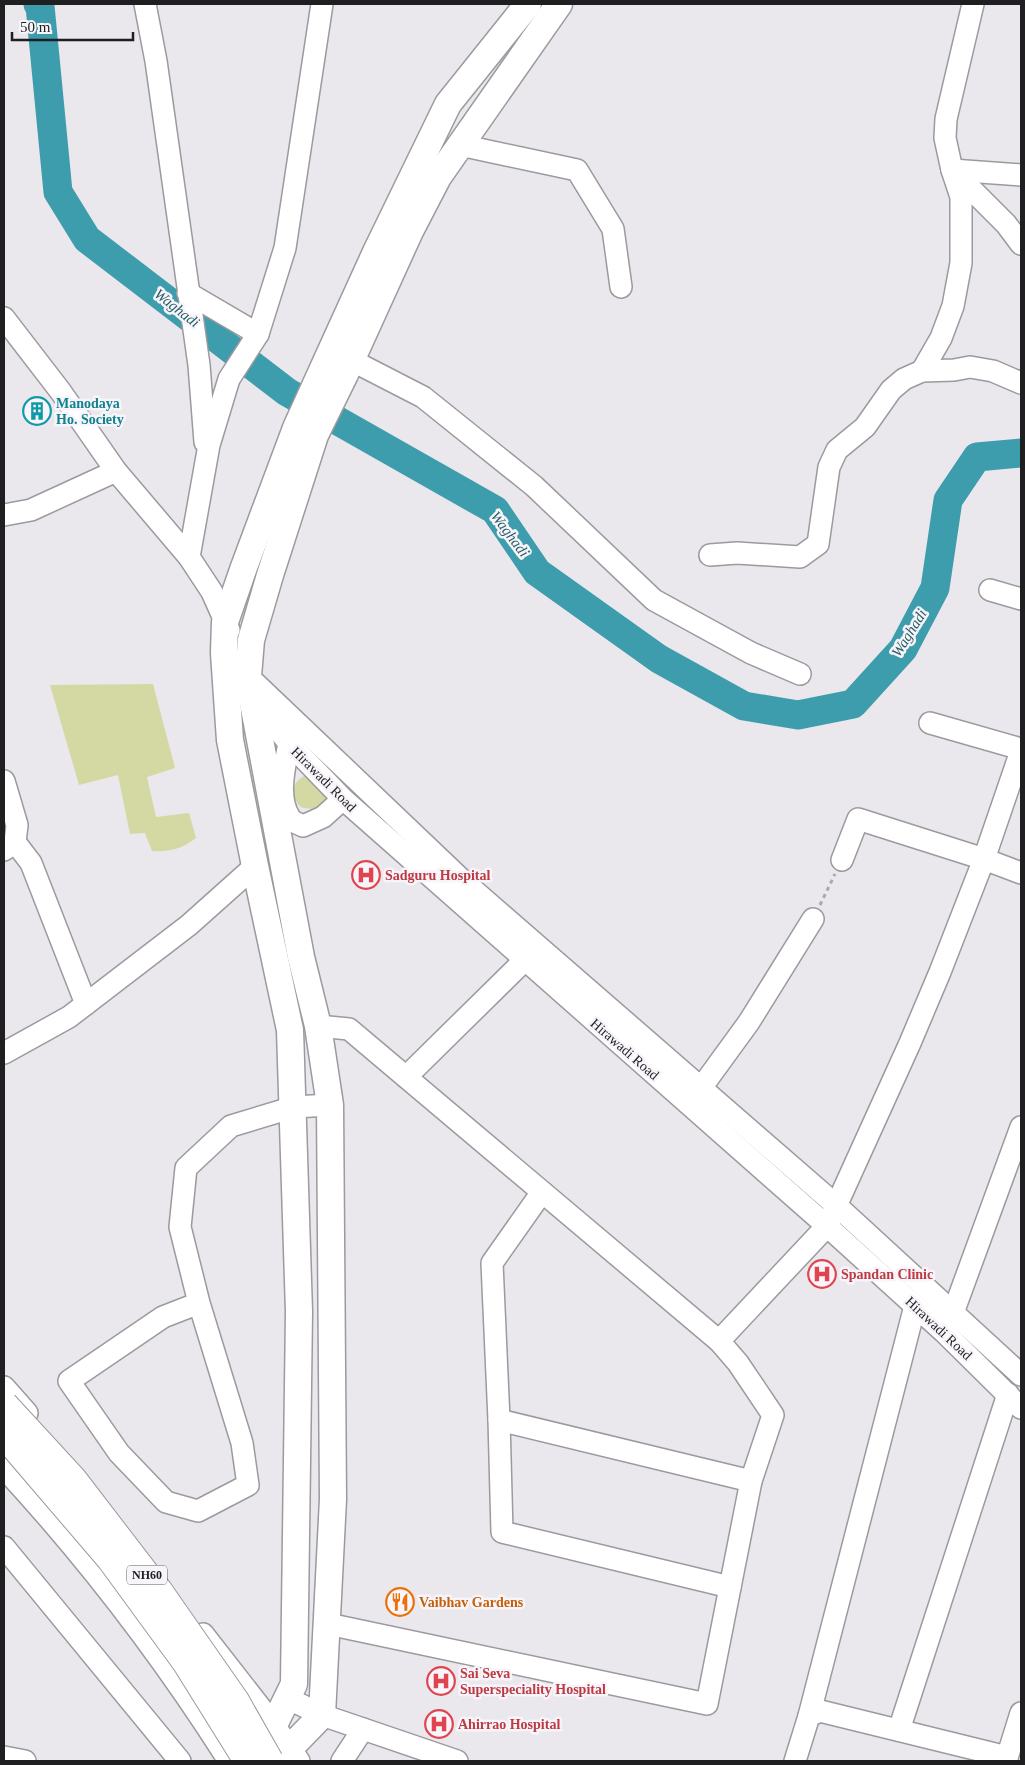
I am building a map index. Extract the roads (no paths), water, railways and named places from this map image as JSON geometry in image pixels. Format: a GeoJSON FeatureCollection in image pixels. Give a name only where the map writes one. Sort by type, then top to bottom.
{"type":"FeatureCollection","features":[{"type":"Feature","properties":{"kind":"highway","name":"NH60"},"geometry":{"type":"LineString","coordinates":[[4,1405],[73,1480],[159,1592],[235,1701],[288,1758]]}},
{"type":"Feature","properties":{"kind":"highway","name":"NH60"},"geometry":{"type":"LineString","coordinates":[[4,1434],[111,1559],[187,1663],[247,1761]]}},
{"type":"Feature","properties":{"kind":"main road"},"geometry":{"type":"LineString","coordinates":[[340,367],[376,252],[448,104],[528,4]]}},
{"type":"Feature","properties":{"kind":"main road"},"geometry":{"type":"LineString","coordinates":[[247,1761],[274,1725],[294,1684],[298,1332],[294,1107],[290,1030],[230,740],[224,653],[225,622],[244,567],[305,432],[438,177],[559,4]]}},
{"type":"Feature","properties":{"kind":"main road"},"geometry":{"type":"LineString","coordinates":[[262,1761],[288,1758],[322,1715],[333,1499],[330,1104],[318,1026],[301,957],[248,676],[251,640],[270,575],[305,432]]}},
{"type":"Feature","properties":{"kind":"street"},"geometry":{"type":"LineString","coordinates":[[145,4],[156,61],[199,366],[206,460]]}},
{"type":"Feature","properties":{"kind":"street"},"geometry":{"type":"LineString","coordinates":[[189,557],[209,445],[229,379],[258,334],[285,248],[322,4]]}},
{"type":"Feature","properties":{"kind":"street"},"geometry":{"type":"LineString","coordinates":[[922,371],[941,338],[954,306],[961,263],[961,197],[952,170],[945,138],[946,119],[973,4]]}},
{"type":"Feature","properties":{"kind":"street"},"geometry":{"type":"LineString","coordinates":[[460,146],[577,170],[613,229],[621,287]]}},
{"type":"Feature","properties":{"kind":"street"},"geometry":{"type":"LineString","coordinates":[[952,170],[1021,175]]}},
{"type":"Feature","properties":{"kind":"street"},"geometry":{"type":"LineString","coordinates":[[952,170],[1006,224],[1021,244]]}},
{"type":"Feature","properties":{"kind":"street"},"geometry":{"type":"LineString","coordinates":[[189,298],[258,334]]}},
{"type":"Feature","properties":{"kind":"street","name":"Hirawadi Road"},"geometry":{"type":"LineString","coordinates":[[4,318],[61,392],[116,471],[189,557],[212,592],[267,716],[288,743],[343,799],[532,953],[915,1306],[1015,1401]]}},
{"type":"Feature","properties":{"kind":"street"},"geometry":{"type":"LineString","coordinates":[[340,367],[423,397],[534,486],[654,600],[751,654],[800,674]]}},
{"type":"Feature","properties":{"kind":"street"},"geometry":{"type":"LineString","coordinates":[[710,555],[736,553],[800,557],[818,544],[829,467],[837,450],[865,427],[891,390],[904,379],[922,371],[954,370],[970,367],[993,371],[1021,383]]}},
{"type":"Feature","properties":{"kind":"street"},"geometry":{"type":"LineString","coordinates":[[4,516],[31,510],[116,471]]}},
{"type":"Feature","properties":{"kind":"street"},"geometry":{"type":"LineString","coordinates":[[990,590],[1021,599]]}},
{"type":"Feature","properties":{"kind":"street"},"geometry":{"type":"LineString","coordinates":[[248,676],[463,881],[532,953],[701,1088],[837,1206],[953,1313],[1019,1364]]}},
{"type":"Feature","properties":{"kind":"street"},"geometry":{"type":"LineString","coordinates":[[719,1341],[827,1226],[933,990],[984,860],[1021,750],[930,723]]}},
{"type":"Feature","properties":{"kind":"street"},"geometry":{"type":"LineString","coordinates":[[288,743],[283,780],[284,804],[290,820],[303,826],[323,816],[343,799]]}},
{"type":"Feature","properties":{"kind":"street"},"geometry":{"type":"LineString","coordinates":[[4,781],[17,825],[9,846],[31,863],[86,1004]]}},
{"type":"Feature","properties":{"kind":"street"},"geometry":{"type":"LineString","coordinates":[[842,860],[858,819],[1021,872]]}},
{"type":"Feature","properties":{"kind":"street"},"geometry":{"type":"LineString","coordinates":[[4,1053],[69,1017],[189,925],[255,866]]}},
{"type":"Feature","properties":{"kind":"street"},"geometry":{"type":"LineString","coordinates":[[701,1088],[749,1022],[814,919]]}},
{"type":"Feature","properties":{"kind":"street"},"geometry":{"type":"LineString","coordinates":[[406,1077],[532,953]]}},
{"type":"Feature","properties":{"kind":"street"},"geometry":{"type":"LineString","coordinates":[[318,1026],[349,1029],[719,1341],[738,1362],[773,1415],[751,1481],[707,1704],[328,1624]]}},
{"type":"Feature","properties":{"kind":"street"},"geometry":{"type":"LineString","coordinates":[[199,1303],[163,1317],[69,1381],[119,1453],[166,1502],[198,1511],[248,1485],[242,1443],[199,1303],[180,1227],[186,1168],[231,1126],[294,1107],[330,1104]]}},
{"type":"Feature","properties":{"kind":"street"},"geometry":{"type":"LineString","coordinates":[[953,1313],[1021,1127]]}},
{"type":"Feature","properties":{"kind":"street"},"geometry":{"type":"LineString","coordinates":[[542,1192],[492,1263],[502,1532],[730,1588]]}},
{"type":"Feature","properties":{"kind":"street"},"geometry":{"type":"LineString","coordinates":[[795,1761],[809,1716],[915,1306]]}},
{"type":"Feature","properties":{"kind":"street"},"geometry":{"type":"LineString","coordinates":[[4,1387],[77,1467],[274,1725],[288,1758]]}},
{"type":"Feature","properties":{"kind":"street"},"geometry":{"type":"LineString","coordinates":[[899,1730],[1015,1401]]}},
{"type":"Feature","properties":{"kind":"street"},"geometry":{"type":"LineString","coordinates":[[499,1420],[751,1481]]}},
{"type":"Feature","properties":{"kind":"street"},"geometry":{"type":"LineString","coordinates":[[4,1468],[44,1511],[149,1643],[200,1715],[229,1761]]}},
{"type":"Feature","properties":{"kind":"street"},"geometry":{"type":"LineString","coordinates":[[4,1548],[180,1761]]}},
{"type":"Feature","properties":{"kind":"street"},"geometry":{"type":"LineString","coordinates":[[287,1698],[322,1715],[457,1761]]}},
{"type":"Feature","properties":{"kind":"street"},"geometry":{"type":"LineString","coordinates":[[809,1716],[820,1711],[1006,1759],[1021,1713]]}},
{"type":"Feature","properties":{"kind":"street"},"geometry":{"type":"LineString","coordinates":[[342,1761],[363,1728]]}},
{"type":"Feature","properties":{"kind":"street"},"geometry":{"type":"LineString","coordinates":[[4,1757],[25,1761]]}},
{"type":"Feature","properties":{"kind":"waterway","name":"Waghadi"},"geometry":{"type":"LineString","coordinates":[[38,4],[40,6],[58,192],[87,239],[287,392],[495,510],[537,572],[659,659],[744,706],[798,715],[853,704],[903,649],[935,588],[948,500],[977,457],[1021,453]]}},
{"type":"Feature","properties":{"kind":"place","name":"Manodaya Ho. Society"},"geometry":{"type":"Point","coordinates":[37,411]}},
{"type":"Feature","properties":{"kind":"place","name":"Sadguru Hospital"},"geometry":{"type":"Point","coordinates":[366,875]}},
{"type":"Feature","properties":{"kind":"place","name":"Spandan Clinic"},"geometry":{"type":"Point","coordinates":[822,1274]}},
{"type":"Feature","properties":{"kind":"place","name":"Vaibhav Gardens"},"geometry":{"type":"Point","coordinates":[400,1602]}},
{"type":"Feature","properties":{"kind":"place","name":"Sai Seva Superspeciality Hospital"},"geometry":{"type":"Point","coordinates":[441,1681]}},
{"type":"Feature","properties":{"kind":"place","name":"Ahirrao Hospital"},"geometry":{"type":"Point","coordinates":[439,1724]}}]}
